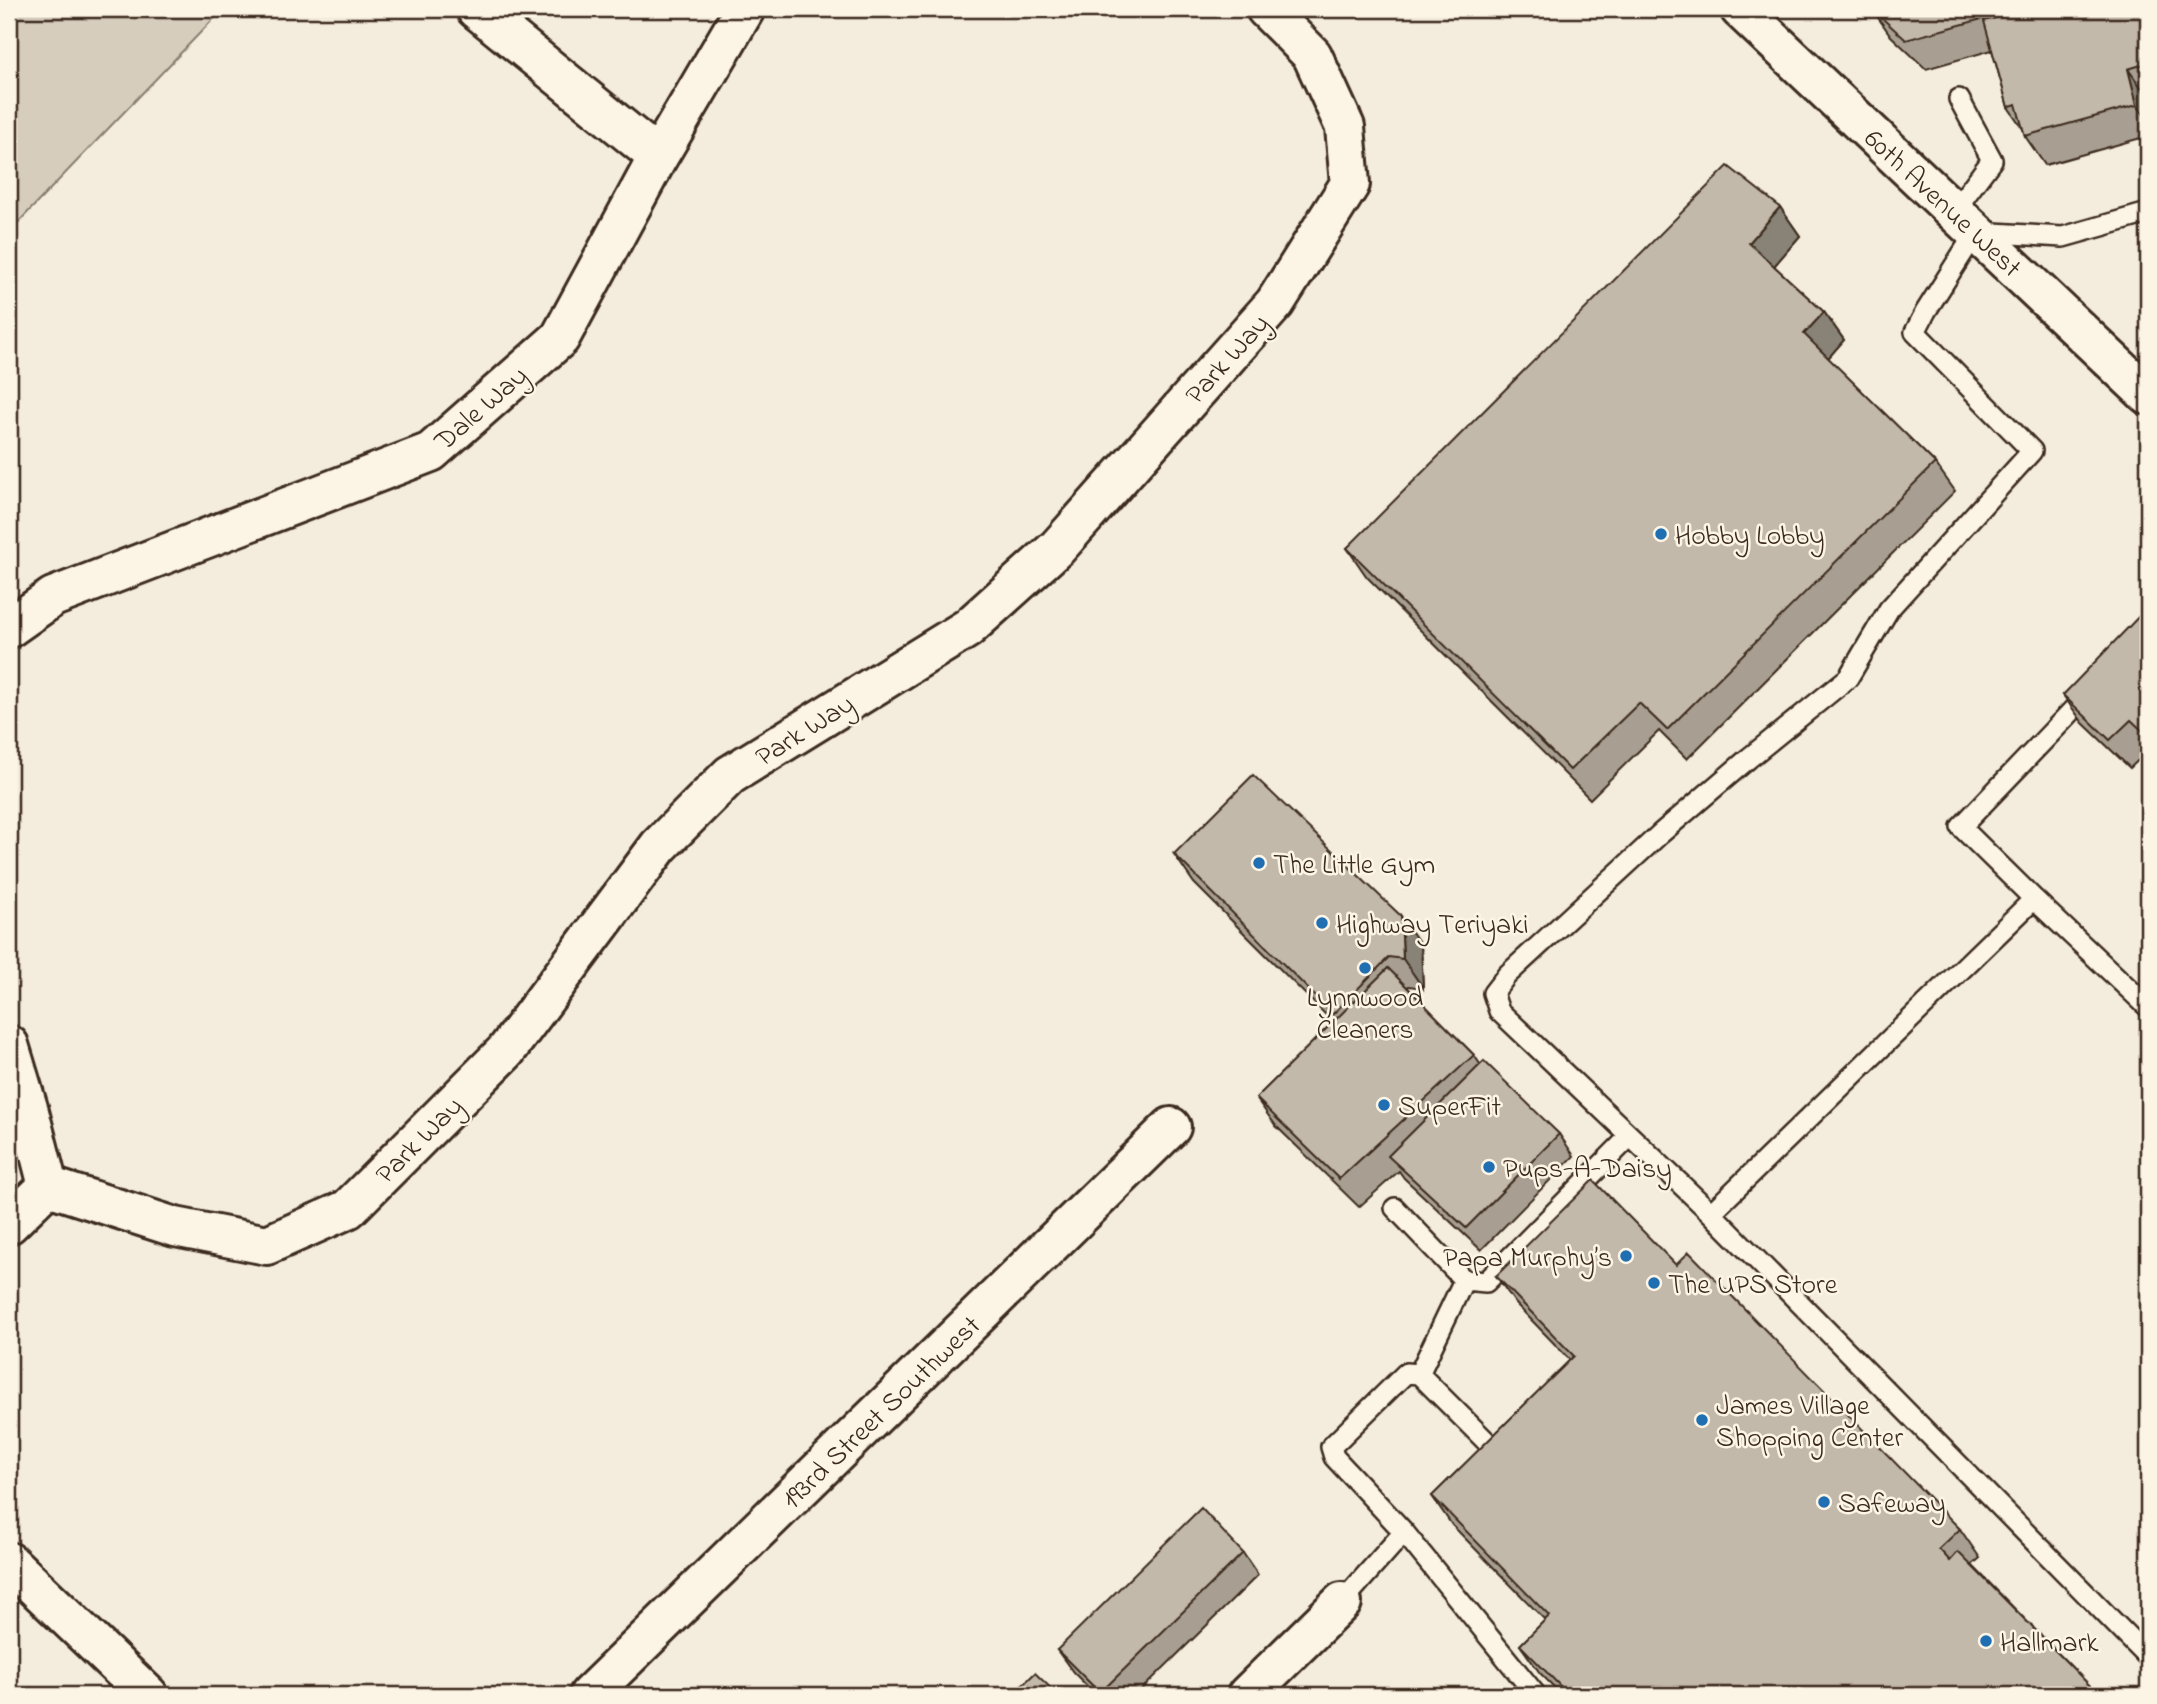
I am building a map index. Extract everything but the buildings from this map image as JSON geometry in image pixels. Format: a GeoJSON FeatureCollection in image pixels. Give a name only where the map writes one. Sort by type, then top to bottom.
{"type":"FeatureCollection","features":[{"type":"Feature","properties":{"kind":"street"},"geometry":{"type":"LineString","coordinates":[[476,9],[658,157]]}},
{"type":"Feature","properties":{"kind":"street","name":"Dale Way"},"geometry":{"type":"LineString","coordinates":[[9,628],[53,597],[431,452],[560,338],[658,157],[745,9]]}},
{"type":"Feature","properties":{"kind":"street","name":"Park Way"},"geometry":{"type":"LineString","coordinates":[[48,1186],[175,1227],[267,1245],[348,1209],[506,1051],[659,846],[730,775],[968,628],[1058,547],[1275,303],[1350,184],[1345,127],[1312,55],[1266,9]]}},
{"type":"Feature","properties":{"kind":"street","name":"60th Avenue West"},"geometry":{"type":"LineString","coordinates":[[1742,9],[2148,395]]}},
{"type":"Feature","properties":{"kind":"street"},"geometry":{"type":"LineString","coordinates":[[9,1045],[48,1186],[9,1224]]}},
{"type":"Feature","properties":{"kind":"street","name":"193rd Street Southwest"},"geometry":{"type":"LineString","coordinates":[[589,1695],[1171,1126]]}},
{"type":"Feature","properties":{"kind":"street"},"geometry":{"type":"LineString","coordinates":[[9,1562],[148,1695]]}},
{"type":"Feature","properties":{"kind":"street"},"geometry":{"type":"LineString","coordinates":[[1247,1695],[1342,1602]]}},
{"type":"Feature","properties":{"kind":"lane"},"geometry":{"type":"LineString","coordinates":[[1959,99],[1992,160],[1915,332],[2032,451],[1889,609],[1848,678],[1654,839],[1507,975],[1493,993],[1499,1012],[1711,1213],[2148,1657]]}},
{"type":"Feature","properties":{"kind":"lane"},"geometry":{"type":"LineString","coordinates":[[1965,222],[2063,237],[2148,213]]}},
{"type":"Feature","properties":{"kind":"lane"},"geometry":{"type":"LineString","coordinates":[[2105,677],[1961,827],[2148,1007]]}},
{"type":"Feature","properties":{"kind":"lane"},"geometry":{"type":"LineString","coordinates":[[1711,1213],[2034,899]]}},
{"type":"Feature","properties":{"kind":"lane"},"geometry":{"type":"LineString","coordinates":[[1395,1208],[1464,1280],[1486,1282],[1630,1136]]}},
{"type":"Feature","properties":{"kind":"lane"},"geometry":{"type":"LineString","coordinates":[[1419,1374],[1464,1280]]}},
{"type":"Feature","properties":{"kind":"lane"},"geometry":{"type":"LineString","coordinates":[[1485,1440],[1419,1374],[1406,1373],[1331,1447],[1334,1457],[1404,1532],[1536,1695]]}},
{"type":"Feature","properties":{"kind":"lane"},"geometry":{"type":"LineString","coordinates":[[1342,1602],[1404,1532]]}},
{"type":"Feature","properties":{"kind":"shaded area"},"geometry":{"type":"Polygon","coordinates":[[[9,9],[223,9],[9,232],[9,9]]]}},
{"type":"Feature","properties":{"kind":"place","name":"Hobby Lobby"},"geometry":{"type":"Point","coordinates":[1661,534]}},
{"type":"Feature","properties":{"kind":"place","name":"The Little Gym"},"geometry":{"type":"Point","coordinates":[1259,863]}},
{"type":"Feature","properties":{"kind":"place","name":"Highway Teriyaki"},"geometry":{"type":"Point","coordinates":[1322,923]}},
{"type":"Feature","properties":{"kind":"place","name":"Lynnwood Cleaners"},"geometry":{"type":"Point","coordinates":[1365,968]}},
{"type":"Feature","properties":{"kind":"place","name":"SuperFit"},"geometry":{"type":"Point","coordinates":[1384,1105]}},
{"type":"Feature","properties":{"kind":"place","name":"Pups-A-Daisy"},"geometry":{"type":"Point","coordinates":[1489,1167]}},
{"type":"Feature","properties":{"kind":"place","name":"Papa Murphy’s"},"geometry":{"type":"Point","coordinates":[1626,1256]}},
{"type":"Feature","properties":{"kind":"place","name":"The UPS Store"},"geometry":{"type":"Point","coordinates":[1654,1283]}},
{"type":"Feature","properties":{"kind":"place","name":"James Village Shopping Center"},"geometry":{"type":"Point","coordinates":[1702,1420]}},
{"type":"Feature","properties":{"kind":"place","name":"Safeway"},"geometry":{"type":"Point","coordinates":[1824,1502]}},
{"type":"Feature","properties":{"kind":"place","name":"Hallmark"},"geometry":{"type":"Point","coordinates":[1986,1641]}}]}
